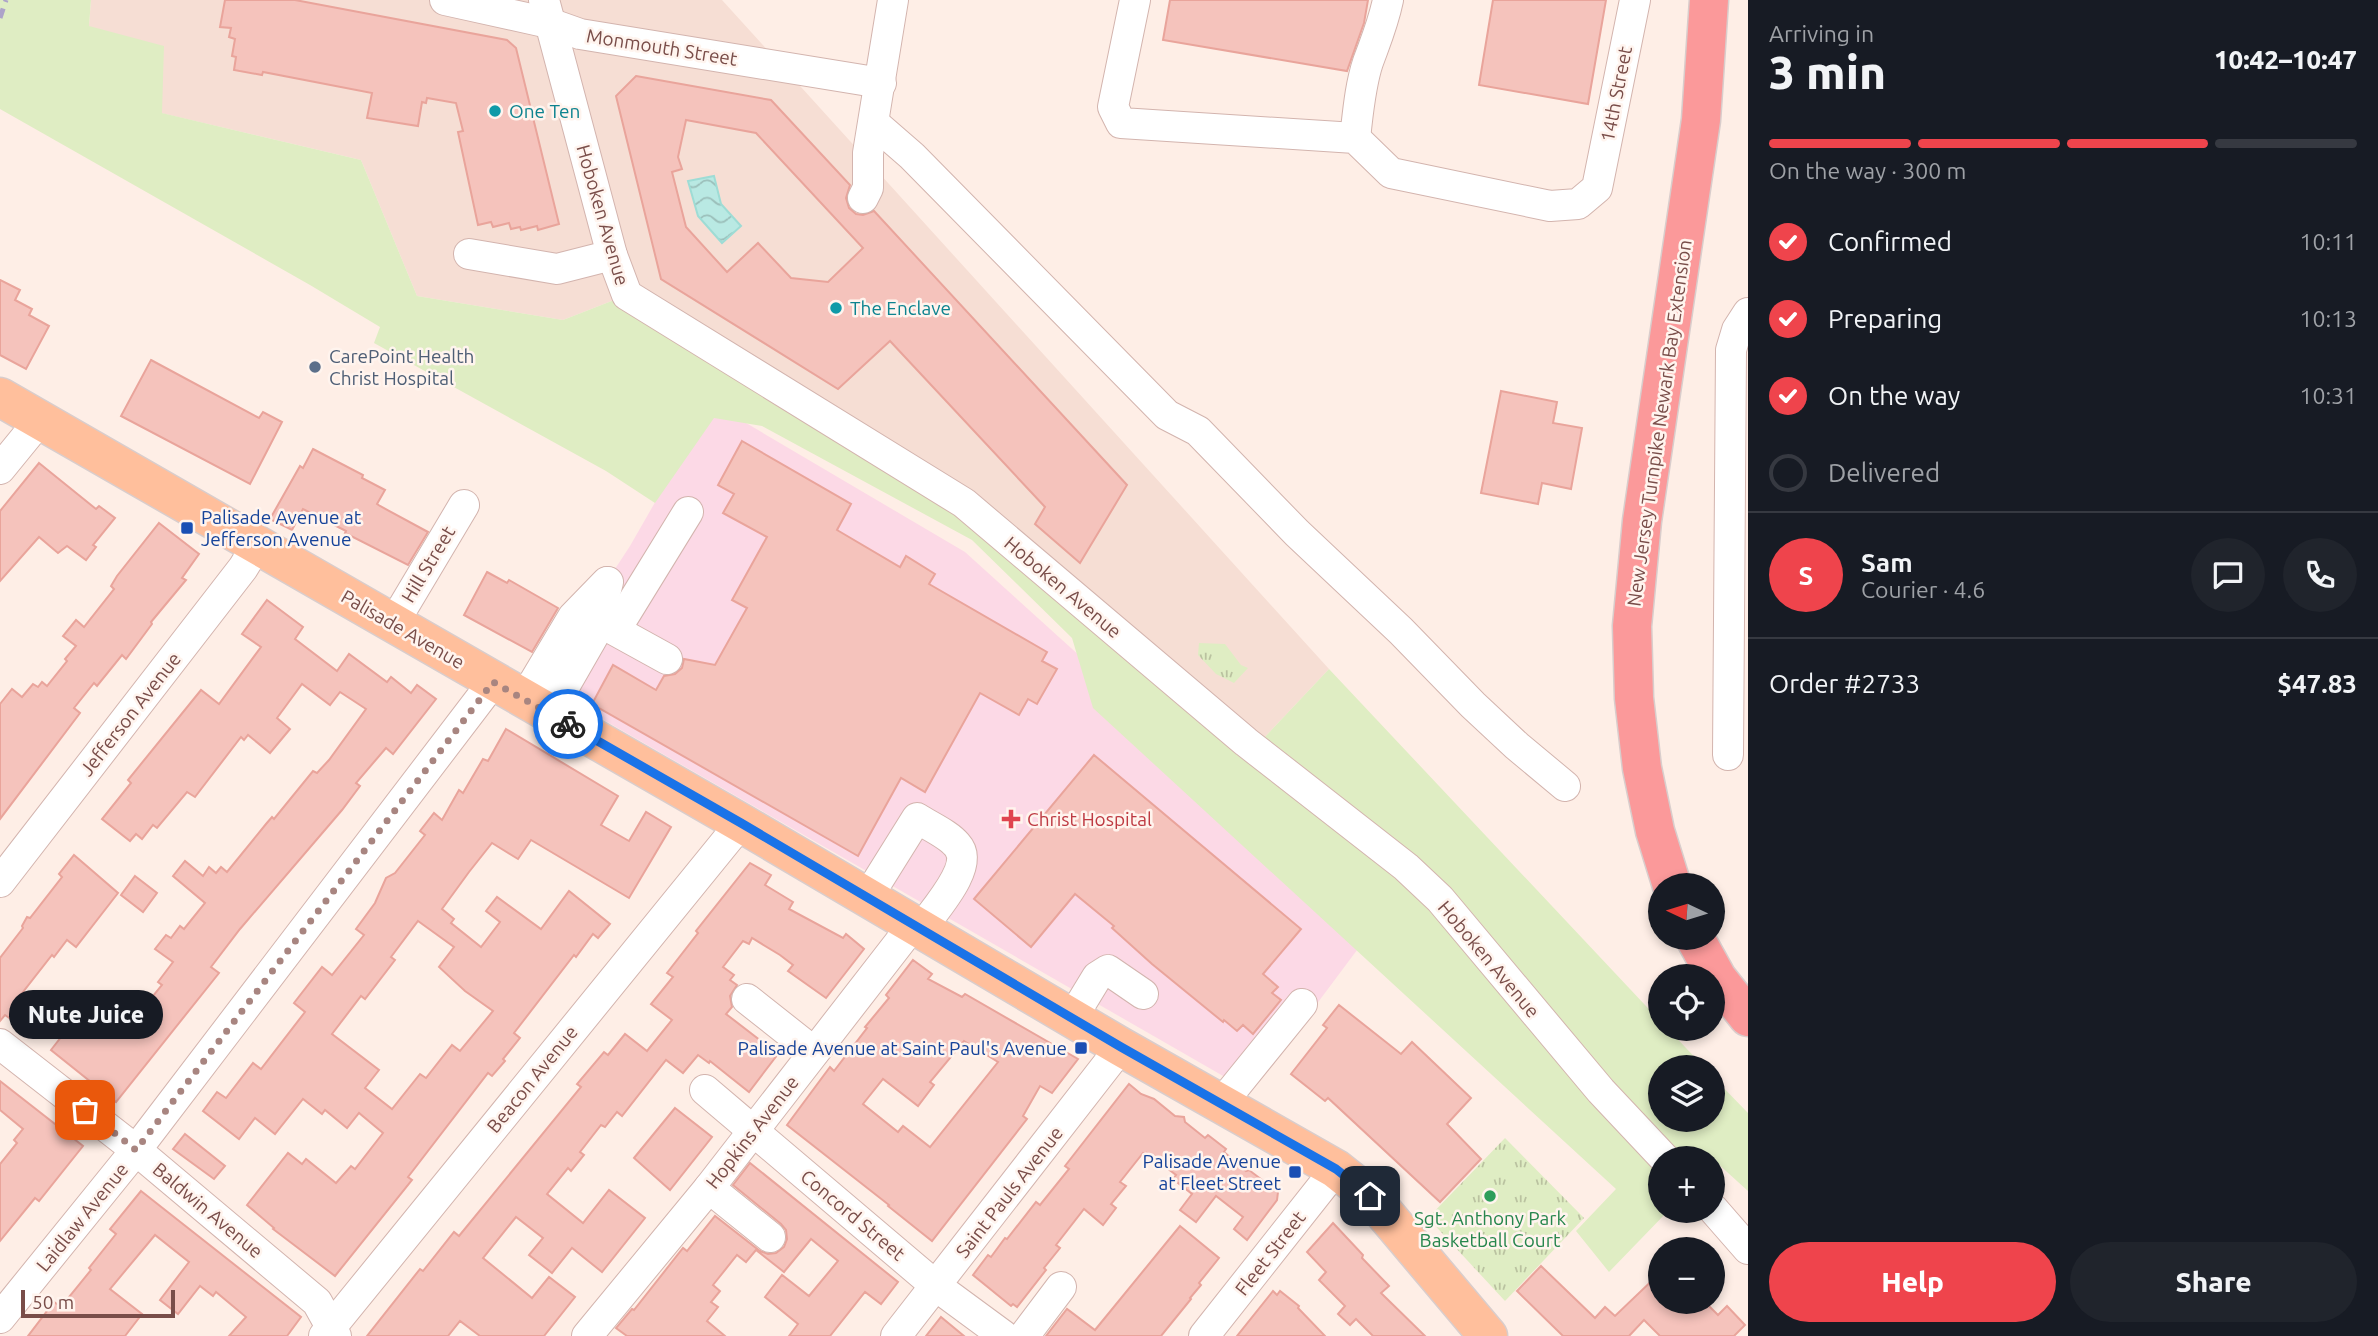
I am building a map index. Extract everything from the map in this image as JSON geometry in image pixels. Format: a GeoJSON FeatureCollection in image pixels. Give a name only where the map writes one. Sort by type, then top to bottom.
{"type":"FeatureCollection","features":[{"type":"Feature","properties":{"kind":"highway","name":"New Jersey Turnpike Newark Bay Extension"},"geometry":{"type":"LineString","coordinates":[[1668,873],[1655,831],[1642,768],[1633,698],[1632,626],[1643,521],[1701,120],[1709,0]]}},
{"type":"Feature","properties":{"kind":"highway"},"geometry":{"type":"LineString","coordinates":[[1702,950],[1717,978],[1748,1017]]}},
{"type":"Feature","properties":{"kind":"main road","name":"Palisade Avenue"},"geometry":{"type":"LineString","coordinates":[[0,397],[1336,1169],[1370,1196],[1488,1336]]}},
{"type":"Feature","properties":{"kind":"street","name":"Monmouth Street"},"geometry":{"type":"LineString","coordinates":[[444,0],[546,12],[580,34],[881,83]]}},
{"type":"Feature","properties":{"kind":"street"},"geometry":{"type":"LineString","coordinates":[[863,198],[868,188],[868,153],[893,0]]}},
{"type":"Feature","properties":{"kind":"street"},"geometry":{"type":"LineString","coordinates":[[1135,0],[1113,107],[1121,123],[1355,138],[1358,108],[1368,64],[1382,28],[1388,0]]}},
{"type":"Feature","properties":{"kind":"street","name":"14th Street"},"geometry":{"type":"LineString","coordinates":[[1355,138],[1391,173],[1550,206],[1578,204],[1597,188],[1634,0]]}},
{"type":"Feature","properties":{"kind":"street","name":"Hoboken Avenue"},"geometry":{"type":"LineString","coordinates":[[546,12],[612,256],[627,295],[964,503],[1246,742],[1406,867],[1440,900],[1601,1091],[1653,1146]]}},
{"type":"Feature","properties":{"kind":"street"},"geometry":{"type":"LineString","coordinates":[[874,123],[912,156],[1167,415],[1198,431],[1297,533],[1401,631],[1473,705],[1565,786]]}},
{"type":"Feature","properties":{"kind":"street"},"geometry":{"type":"LineString","coordinates":[[469,254],[557,269],[612,256]]}},
{"type":"Feature","properties":{"kind":"street"},"geometry":{"type":"LineString","coordinates":[[1728,755],[1731,350],[1737,330],[1748,313]]}},
{"type":"Feature","properties":{"kind":"street"},"geometry":{"type":"LineString","coordinates":[[0,469],[40,420]]}},
{"type":"Feature","properties":{"kind":"street","name":"Hill Street"},"geometry":{"type":"LineString","coordinates":[[393,624],[464,505]]}},
{"type":"Feature","properties":{"kind":"street","name":"Laidlaw Avenue"},"geometry":{"type":"LineString","coordinates":[[0,1318],[136,1150],[522,698],[595,633],[598,620],[688,512]]}},
{"type":"Feature","properties":{"kind":"street","name":"Jefferson Avenue"},"geometry":{"type":"LineString","coordinates":[[0,882],[243,568],[257,545]]}},
{"type":"Feature","properties":{"kind":"street"},"geometry":{"type":"LineString","coordinates":[[598,620],[667,659]]}},
{"type":"Feature","properties":{"kind":"street","name":"Hopkins Avenue"},"geometry":{"type":"LineString","coordinates":[[587,1336],[957,878],[963,860],[958,845],[917,818],[867,898]]}},
{"type":"Feature","properties":{"kind":"street","name":"Beacon Avenue"},"geometry":{"type":"LineString","coordinates":[[330,1333],[741,823]]}},
{"type":"Feature","properties":{"kind":"street"},"geometry":{"type":"LineString","coordinates":[[1072,1018],[1097,977],[1108,970],[1143,995]]}},
{"type":"Feature","properties":{"kind":"street"},"geometry":{"type":"LineString","coordinates":[[747,999],[814,1052]]}},
{"type":"Feature","properties":{"kind":"street"},"geometry":{"type":"LineString","coordinates":[[1221,1104],[1302,1004]]}},
{"type":"Feature","properties":{"kind":"street","name":"Baldwin Avenue"},"geometry":{"type":"LineString","coordinates":[[0,1044],[136,1150],[317,1302],[330,1333]]}},
{"type":"Feature","properties":{"kind":"street","name":"Saint Pauls Avenue"},"geometry":{"type":"LineString","coordinates":[[896,1336],[1121,1047]]}},
{"type":"Feature","properties":{"kind":"street","name":"Concord Street"},"geometry":{"type":"LineString","coordinates":[[705,1090],[936,1286],[1004,1336]]}},
{"type":"Feature","properties":{"kind":"street","name":"Fleet Street"},"geometry":{"type":"LineString","coordinates":[[1204,1336],[1336,1169]]}},
{"type":"Feature","properties":{"kind":"street"},"geometry":{"type":"LineString","coordinates":[[709,1188],[771,1237]]}},
{"type":"Feature","properties":{"kind":"street"},"geometry":{"type":"LineString","coordinates":[[1725,1223],[1748,1250]]}},
{"type":"Feature","properties":{"kind":"street"},"geometry":{"type":"LineString","coordinates":[[1024,1336],[1061,1287]]}},
{"type":"Feature","properties":{"kind":"shaded area"},"geometry":{"type":"Polygon","coordinates":[[[91,0],[722,0],[1329,669],[1262,740],[627,295],[563,320],[417,296],[361,160],[161,113],[89,26],[91,0]]]}},
{"type":"Feature","properties":{"kind":"shaded area","name":"Christ Hospital"},"geometry":{"type":"Polygon","coordinates":[[[712,403],[965,552],[1092,667],[1366,938],[1251,1092],[529,677],[582,585],[598,595],[630,546],[712,403]]]}},
{"type":"Feature","properties":{"kind":"green space"},"geometry":{"type":"Polygon","coordinates":[[[0,0],[91,0],[89,26],[164,46],[162,113],[361,160],[417,296],[563,320],[627,295],[1022,542],[1262,740],[1329,669],[1648,1008],[1648,1041],[1679,1041],[1693,1055],[1648,1055],[1648,1132],[1725,1132],[1725,1089],[1748,1113],[1748,1191],[1725,1170],[1725,1146],[1648,1146],[1648,1223],[1656,1223],[1609,1272],[1576,1231],[1616,1189],[1093,708],[1072,638],[972,540],[762,426],[714,418],[655,503],[606,471],[374,343],[380,327],[0,109],[0,0]]]}},
{"type":"Feature","properties":{"kind":"green space"},"geometry":{"type":"Polygon","coordinates":[[[1199,643],[1225,644],[1241,665],[1248,668],[1234,683],[1216,674],[1198,655],[1199,643]]]}},
{"type":"Feature","properties":{"kind":"green space"},"geometry":{"type":"Polygon","coordinates":[[[1505,1138],[1584,1218],[1505,1301],[1428,1218],[1505,1138]]]}},
{"type":"Feature","properties":{"kind":"water"},"geometry":{"type":"Polygon","coordinates":[[[714,176],[721,204],[741,226],[722,243],[698,216],[688,181],[714,176]]]}},
{"type":"Feature","properties":{"kind":"building","name":"One Ten"},"geometry":{"type":"Polygon","coordinates":[[[225,0],[295,0],[507,40],[516,48],[559,224],[538,230],[537,226],[521,230],[520,227],[511,229],[509,223],[493,227],[491,222],[478,225],[458,132],[463,131],[456,103],[427,98],[426,103],[422,102],[418,126],[367,118],[372,93],[263,72],[262,75],[234,70],[236,57],[232,56],[235,39],[229,37],[231,28],[220,27],[225,0]]]}},
{"type":"Feature","properties":{"kind":"building"},"geometry":{"type":"Polygon","coordinates":[[[1170,0],[1368,0],[1364,23],[1347,71],[1163,40],[1170,0]]]}},
{"type":"Feature","properties":{"kind":"building"},"geometry":{"type":"Polygon","coordinates":[[[1493,0],[1606,0],[1588,104],[1479,85],[1493,0]]]}},
{"type":"Feature","properties":{"kind":"building","name":"The Enclave"},"geometry":{"type":"Polygon","coordinates":[[[636,76],[771,100],[850,185],[846,198],[849,208],[856,214],[863,215],[874,211],[1127,485],[1080,563],[1035,524],[1045,507],[890,341],[838,389],[661,279],[616,96],[636,76]],[[686,120],[678,157],[682,169],[672,172],[686,227],[727,272],[758,243],[791,278],[828,282],[863,248],[756,133],[686,120]]]}},
{"type":"Feature","properties":{"kind":"building"},"geometry":{"type":"Polygon","coordinates":[[[0,280],[20,290],[15,300],[32,309],[29,315],[49,326],[26,369],[0,355],[0,280]]]}},
{"type":"Feature","properties":{"kind":"building"},"geometry":{"type":"Polygon","coordinates":[[[151,360],[259,418],[263,412],[282,422],[250,484],[121,416],[151,360]]]}},
{"type":"Feature","properties":{"kind":"building"},"geometry":{"type":"Polygon","coordinates":[[[1501,391],[1557,402],[1553,423],[1582,428],[1571,489],[1542,483],[1538,504],[1481,493],[1501,391]]]}},
{"type":"Feature","properties":{"kind":"building"},"geometry":{"type":"Polygon","coordinates":[[[742,441],[851,504],[837,530],[900,567],[906,556],[935,574],[929,584],[1047,652],[1042,661],[1057,669],[1037,704],[1028,699],[1019,715],[980,693],[925,792],[901,778],[858,856],[592,704],[613,665],[656,690],[664,676],[675,674],[682,668],[684,659],[715,665],[747,608],[732,600],[767,537],[723,513],[734,494],[718,485],[742,441]]]}},
{"type":"Feature","properties":{"kind":"building"},"geometry":{"type":"Polygon","coordinates":[[[313,449],[363,475],[362,478],[385,490],[377,504],[428,532],[408,565],[303,509],[292,530],[270,519],[300,466],[303,468],[313,449]]]}},
{"type":"Feature","properties":{"kind":"building"},"geometry":{"type":"Polygon","coordinates":[[[39,463],[96,509],[99,506],[115,518],[93,545],[96,547],[86,560],[67,546],[58,553],[39,537],[0,581],[0,511],[39,463]]]}},
{"type":"Feature","properties":{"kind":"building"},"geometry":{"type":"Polygon","coordinates":[[[159,523],[199,554],[182,578],[186,580],[151,622],[126,659],[122,655],[97,686],[94,683],[74,708],[80,713],[0,819],[0,704],[12,689],[22,697],[33,684],[38,687],[42,682],[47,686],[76,646],[63,636],[76,620],[84,627],[114,589],[111,586],[117,576],[159,523]]]}},
{"type":"Feature","properties":{"kind":"building"},"geometry":{"type":"Polygon","coordinates":[[[487,572],[507,583],[509,580],[558,608],[532,652],[464,615],[487,572]]]}},
{"type":"Feature","properties":{"kind":"building"},"geometry":{"type":"Polygon","coordinates":[[[267,600],[303,627],[295,639],[337,671],[349,654],[387,682],[391,677],[411,693],[417,685],[436,699],[393,754],[386,748],[356,783],[360,786],[342,810],[240,929],[211,967],[219,973],[116,1102],[51,1050],[90,1000],[114,1019],[119,1013],[131,1023],[162,985],[158,982],[173,962],[155,949],[166,935],[171,938],[180,926],[184,929],[205,903],[173,876],[185,861],[203,876],[209,867],[216,873],[221,867],[227,872],[313,771],[317,773],[329,760],[366,709],[340,692],[330,705],[302,684],[277,718],[290,729],[270,753],[248,735],[244,740],[241,737],[195,797],[187,792],[157,828],[153,825],[142,839],[136,834],[130,841],[102,819],[131,783],[128,780],[201,690],[219,704],[261,647],[242,634],[267,600]]]}},
{"type":"Feature","properties":{"kind":"building"},"geometry":{"type":"Polygon","coordinates":[[[506,729],[618,796],[601,825],[629,841],[646,812],[671,827],[629,898],[531,840],[518,859],[492,843],[469,872],[442,909],[454,919],[451,923],[481,947],[500,922],[486,911],[497,897],[541,929],[569,891],[610,924],[598,938],[593,934],[576,957],[574,955],[514,1033],[520,1038],[503,1059],[505,1061],[492,1076],[488,1073],[408,1177],[412,1180],[335,1276],[273,1229],[247,1205],[288,1153],[302,1164],[306,1159],[336,1183],[351,1166],[355,1169],[383,1133],[359,1113],[347,1128],[325,1110],[322,1114],[303,1099],[275,1134],[255,1118],[239,1139],[203,1111],[217,1092],[226,1098],[253,1063],[261,1069],[305,1012],[294,1003],[322,967],[332,975],[364,935],[356,929],[375,903],[386,878],[395,873],[425,835],[420,831],[434,813],[442,820],[459,790],[463,793],[483,759],[488,761],[506,729]],[[418,921],[391,957],[395,960],[365,999],[361,996],[332,1034],[379,1070],[365,1088],[392,1109],[420,1074],[426,1078],[452,1045],[460,1051],[493,1011],[465,991],[439,967],[454,947],[418,921]]]}},
{"type":"Feature","properties":{"kind":"building"},"geometry":{"type":"Polygon","coordinates":[[[1094,755],[1301,929],[1263,974],[1278,987],[1272,993],[1281,1000],[1253,1034],[1243,1025],[1237,1031],[1224,1020],[1223,1022],[1152,964],[1112,928],[1114,926],[1075,894],[1031,947],[974,899],[1094,755]]]}},
{"type":"Feature","properties":{"kind":"building"},"geometry":{"type":"Polygon","coordinates":[[[74,855],[118,893],[76,947],[67,940],[54,957],[52,955],[16,1001],[25,1009],[15,1022],[5,1015],[0,1021],[0,958],[23,928],[27,917],[30,918],[62,877],[59,874],[74,855]]]}},
{"type":"Feature","properties":{"kind":"building"},"geometry":{"type":"Polygon","coordinates":[[[750,863],[771,875],[765,885],[793,902],[789,909],[843,938],[846,934],[864,949],[826,998],[788,971],[793,965],[780,955],[752,938],[749,944],[743,941],[723,967],[734,975],[730,980],[737,985],[730,996],[732,1007],[726,1014],[778,1054],[749,1092],[710,1061],[709,1063],[698,1055],[683,1073],[666,1060],[622,1116],[617,1112],[605,1127],[601,1125],[580,1152],[584,1155],[571,1171],[568,1168],[547,1194],[583,1223],[609,1190],[645,1218],[602,1272],[572,1248],[552,1273],[529,1255],[543,1238],[516,1217],[483,1258],[532,1298],[549,1277],[575,1297],[544,1336],[480,1336],[460,1321],[448,1336],[367,1336],[420,1269],[423,1271],[454,1232],[459,1236],[581,1087],[577,1084],[604,1052],[608,1055],[625,1034],[647,1051],[672,1020],[651,1004],[673,977],[667,973],[698,933],[696,931],[750,863]]]}},
{"type":"Feature","properties":{"kind":"building"},"geometry":{"type":"Polygon","coordinates":[[[135,876],[157,893],[143,912],[121,895],[135,876]]]}},
{"type":"Feature","properties":{"kind":"building"},"geometry":{"type":"Polygon","coordinates":[[[913,960],[932,974],[928,979],[962,997],[965,994],[1078,1059],[1052,1093],[1040,1086],[1023,1116],[1027,1119],[932,1241],[787,1125],[830,1067],[834,1071],[867,1028],[865,1027],[889,998],[886,995],[913,960]],[[964,1041],[930,1082],[934,1085],[918,1106],[883,1079],[863,1104],[898,1132],[903,1126],[930,1147],[998,1062],[964,1041]]]}},
{"type":"Feature","properties":{"kind":"building"},"geometry":{"type":"Polygon","coordinates":[[[1339,1005],[1401,1054],[1412,1042],[1471,1098],[1447,1124],[1481,1159],[1440,1202],[1328,1098],[1325,1101],[1291,1074],[1327,1028],[1323,1025],[1339,1005]]]}},
{"type":"Feature","properties":{"kind":"building"},"geometry":{"type":"Polygon","coordinates":[[[0,1081],[83,1146],[39,1201],[35,1198],[0,1241],[0,1164],[17,1143],[14,1140],[23,1129],[0,1110],[0,1081]]]}},
{"type":"Feature","properties":{"kind":"building"},"geometry":{"type":"Polygon","coordinates":[[[1129,1084],[1175,1116],[1184,1117],[1185,1122],[1205,1138],[1208,1135],[1226,1149],[1224,1152],[1246,1171],[1249,1170],[1278,1192],[1277,1200],[1247,1240],[1234,1229],[1243,1217],[1216,1196],[1196,1222],[1180,1210],[1192,1194],[1173,1179],[1176,1175],[1147,1153],[1143,1153],[1120,1182],[1126,1186],[1111,1204],[1116,1208],[1103,1225],[1084,1209],[1056,1245],[1060,1248],[1044,1268],[1046,1270],[1017,1307],[1013,1304],[1011,1306],[973,1275],[988,1255],[991,1257],[1005,1238],[1007,1239],[1036,1202],[1040,1205],[1069,1169],[1065,1166],[1129,1084]]]}},
{"type":"Feature","properties":{"kind":"building"},"geometry":{"type":"Polygon","coordinates":[[[675,1108],[712,1137],[670,1190],[634,1158],[675,1108]]]}},
{"type":"Feature","properties":{"kind":"building"},"geometry":{"type":"Polygon","coordinates":[[[185,1134],[225,1166],[214,1179],[173,1149],[185,1134]]]}},
{"type":"Feature","properties":{"kind":"building"},"geometry":{"type":"Polygon","coordinates":[[[750,1163],[898,1282],[881,1304],[865,1292],[830,1336],[789,1336],[798,1324],[765,1297],[782,1275],[809,1296],[838,1261],[811,1239],[784,1272],[756,1250],[746,1262],[737,1255],[713,1285],[720,1291],[711,1302],[718,1307],[707,1321],[725,1336],[627,1336],[616,1328],[632,1309],[634,1310],[683,1248],[687,1251],[715,1216],[760,1251],[776,1253],[784,1247],[786,1230],[733,1185],[750,1163]]]}},
{"type":"Feature","properties":{"kind":"building"},"geometry":{"type":"Polygon","coordinates":[[[141,1191],[301,1317],[287,1336],[229,1336],[246,1317],[216,1292],[213,1296],[200,1286],[178,1314],[160,1300],[189,1262],[155,1235],[110,1289],[142,1314],[125,1336],[28,1336],[54,1302],[61,1307],[91,1270],[89,1268],[116,1234],[110,1229],[141,1191]]]}},
{"type":"Feature","properties":{"kind":"building"},"geometry":{"type":"Polygon","coordinates":[[[1333,1223],[1389,1286],[1381,1293],[1425,1336],[1373,1336],[1356,1319],[1350,1325],[1338,1314],[1345,1306],[1319,1280],[1326,1272],[1307,1252],[1333,1223]]]}},
{"type":"Feature","properties":{"kind":"building"},"geometry":{"type":"Polygon","coordinates":[[[1180,1226],[1219,1258],[1161,1336],[1046,1336],[1067,1309],[1095,1330],[1180,1226]]]}},
{"type":"Feature","properties":{"kind":"building"},"geometry":{"type":"Polygon","coordinates":[[[1541,1266],[1595,1318],[1605,1307],[1615,1316],[1648,1284],[1648,1314],[1718,1315],[1725,1314],[1727,1306],[1745,1325],[1734,1336],[1660,1336],[1644,1320],[1629,1336],[1563,1336],[1517,1291],[1541,1266]]]}},
{"type":"Feature","properties":{"kind":"building"},"geometry":{"type":"Polygon","coordinates":[[[1273,1291],[1277,1295],[1280,1291],[1299,1306],[1325,1336],[1237,1336],[1273,1291]]]}},
{"type":"Feature","properties":{"kind":"building"},"geometry":{"type":"Polygon","coordinates":[[[941,1317],[964,1336],[926,1336],[941,1317]]]}},
{"type":"Feature","properties":{"kind":"railway"},"geometry":{"type":"LineString","coordinates":[[0,18],[6,0]]}},
{"type":"Feature","properties":{"kind":"way so far"},"geometry":{"type":"LineString","coordinates":[[85,1110],[136,1150],[493,682],[568,724]]}},
{"type":"Feature","properties":{"kind":"place","name":"One Ten"},"geometry":{"type":"Point","coordinates":[495,111]}},
{"type":"Feature","properties":{"kind":"place","name":"The Enclave"},"geometry":{"type":"Point","coordinates":[836,308]}},
{"type":"Feature","properties":{"kind":"place","name":"CarePoint Health Christ Hospital"},"geometry":{"type":"Point","coordinates":[315,367]}},
{"type":"Feature","properties":{"kind":"place","name":"Palisade Avenue at Jefferson Avenue"},"geometry":{"type":"Point","coordinates":[187,528]}},
{"type":"Feature","properties":{"kind":"place","name":"Christ Hospital"},"geometry":{"type":"Point","coordinates":[1011,819]}},
{"type":"Feature","properties":{"kind":"place","name":"Palisade Avenue at Saint Paul's Avenue"},"geometry":{"type":"Point","coordinates":[1081,1048]}},
{"type":"Feature","properties":{"kind":"place","name":"Nute Juice"},"geometry":{"type":"Point","coordinates":[85,1110]}},
{"type":"Feature","properties":{"kind":"place","name":"Palisade Avenue at Fleet Street"},"geometry":{"type":"Point","coordinates":[1295,1172]}},
{"type":"Feature","properties":{"kind":"place","name":"Sgt. Anthony Park Basketball Court"},"geometry":{"type":"Point","coordinates":[1490,1196]}},
{"type":"Feature","properties":{"kind":"route"},"geometry":{"type":"LineString","coordinates":[[568,724],[1121,1047],[1336,1169],[1370,1196]]}}]}
